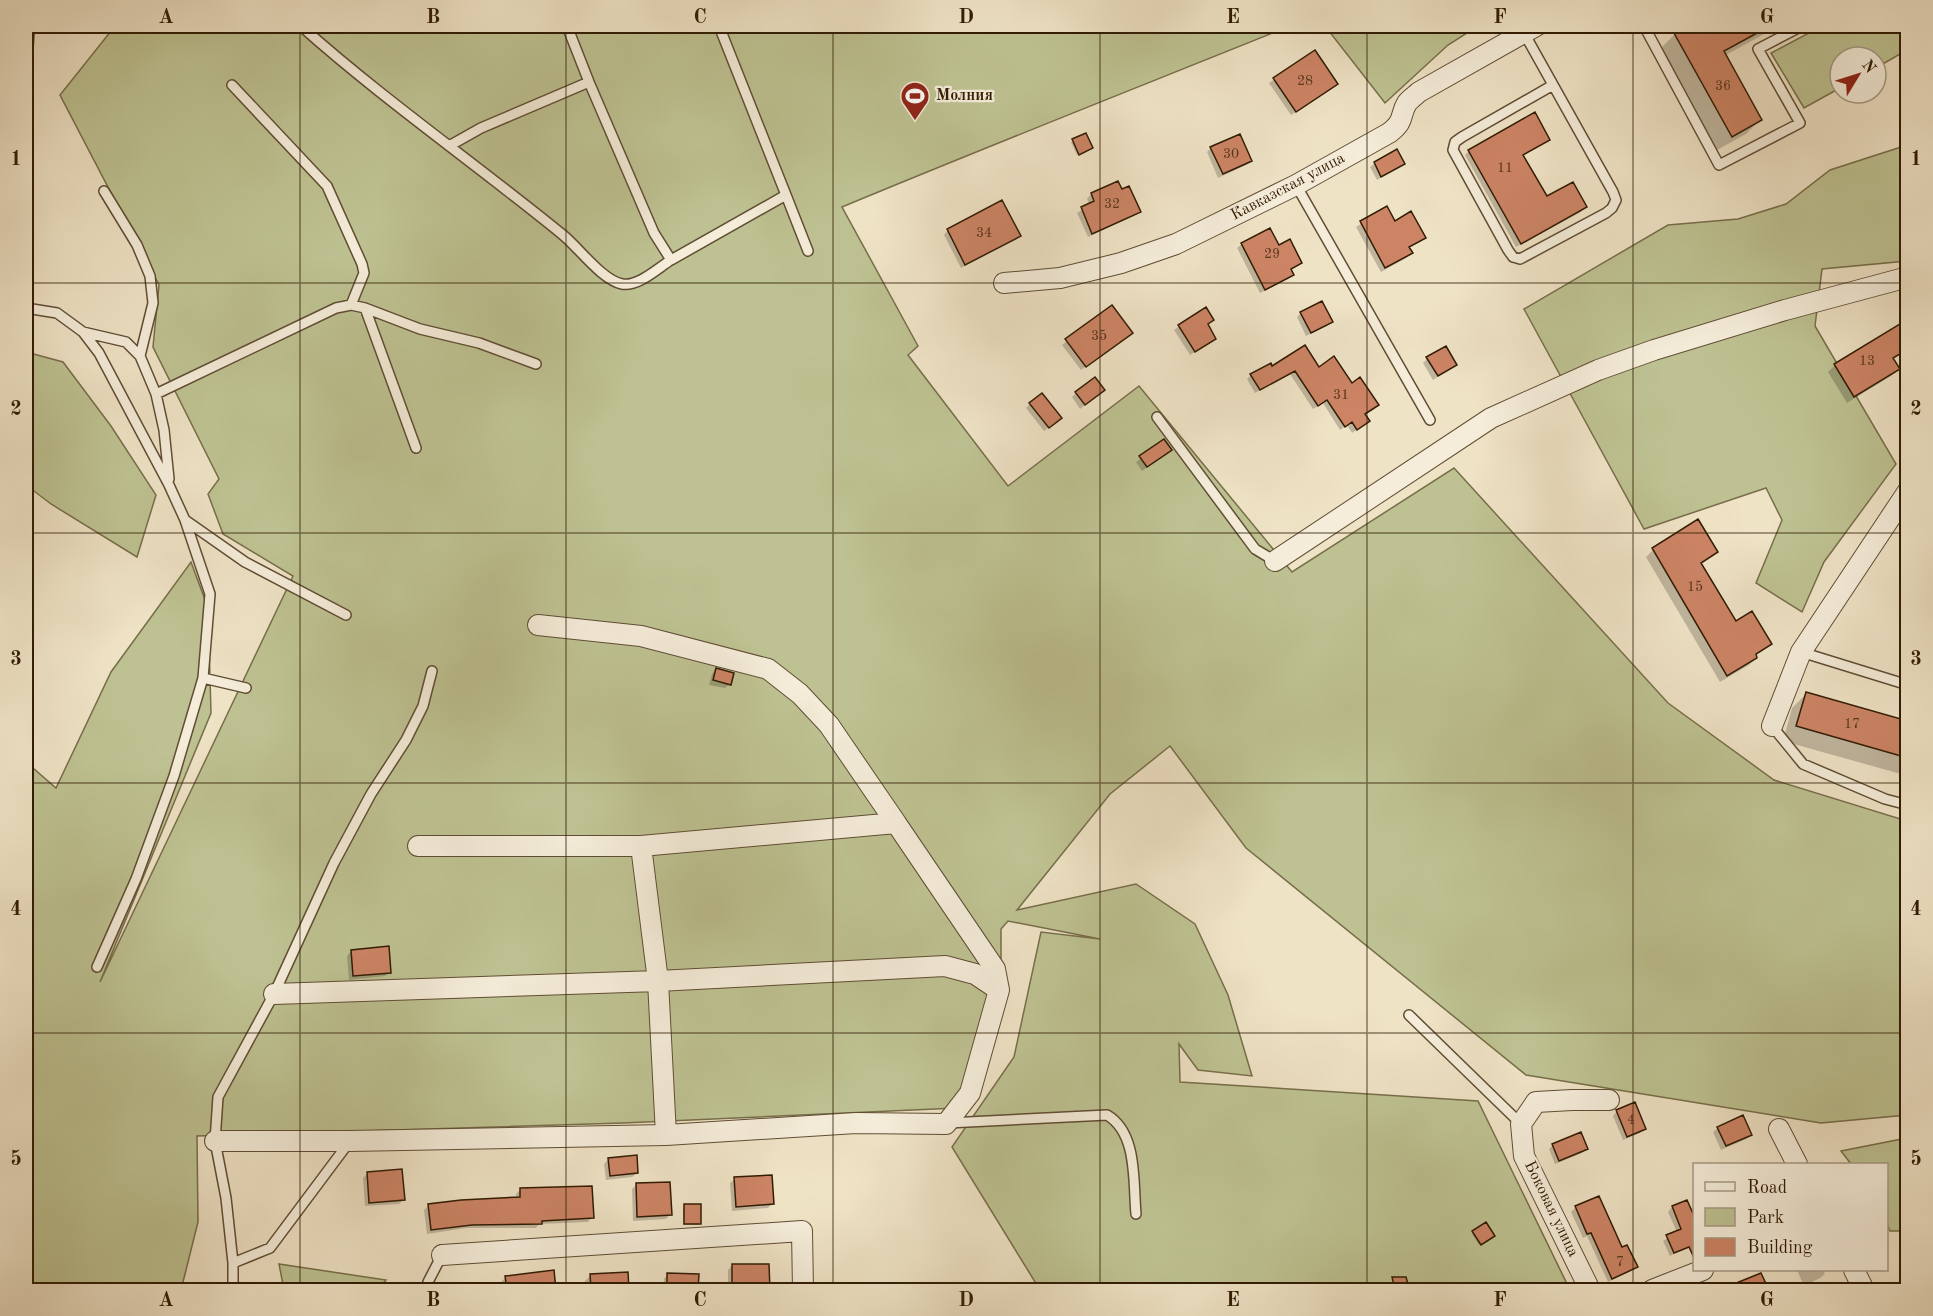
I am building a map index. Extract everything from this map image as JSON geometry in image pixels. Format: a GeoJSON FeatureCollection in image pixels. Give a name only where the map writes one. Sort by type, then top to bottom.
{"type":"FeatureCollection","features":[{"type":"Feature","properties":{"kind":"street","name":"Кавказская улица"},"geometry":{"type":"LineString","coordinates":[[1004,283],[1060,278],[1121,263],[1176,244],[1296,184],[1389,133],[1402,118],[1407,102],[1419,92],[1530,29]]}},
{"type":"Feature","properties":{"kind":"street"},"geometry":{"type":"LineString","coordinates":[[1275,561],[1491,418],[1587,374],[1664,346],[1908,277]]}},
{"type":"Feature","properties":{"kind":"street"},"geometry":{"type":"LineString","coordinates":[[1772,726],[1801,652],[1908,491]]}},
{"type":"Feature","properties":{"kind":"street"},"geometry":{"type":"LineString","coordinates":[[215,1141],[350,1142],[666,1135],[856,1123],[946,1124],[970,1093],[999,990],[995,969],[830,725],[800,694],[768,669],[641,636],[538,625]]}},
{"type":"Feature","properties":{"kind":"street"},"geometry":{"type":"LineString","coordinates":[[418,846],[641,846],[896,823]]}},
{"type":"Feature","properties":{"kind":"street"},"geometry":{"type":"LineString","coordinates":[[641,846],[658,981],[666,1135]]}},
{"type":"Feature","properties":{"kind":"street"},"geometry":{"type":"LineString","coordinates":[[274,994],[658,981],[945,966],[975,974],[999,990]]}},
{"type":"Feature","properties":{"kind":"street"},"geometry":{"type":"LineString","coordinates":[[1521,1124],[1536,1102],[1609,1100]]}},
{"type":"Feature","properties":{"kind":"street","name":"Боковая улица"},"geometry":{"type":"LineString","coordinates":[[1521,1124],[1524,1156],[1590,1290]]}},
{"type":"Feature","properties":{"kind":"street"},"geometry":{"type":"LineString","coordinates":[[1779,1129],[1796,1163]]}},
{"type":"Feature","properties":{"kind":"street"},"geometry":{"type":"LineString","coordinates":[[442,1256],[802,1231],[803,1290]]}},
{"type":"Feature","properties":{"kind":"street"},"geometry":{"type":"LineString","coordinates":[[1652,1290],[1698,1271]]}},
{"type":"Feature","properties":{"kind":"street"},"geometry":{"type":"LineString","coordinates":[[1855,1271],[1864,1290]]}},
{"type":"Feature","properties":{"kind":"lane"},"geometry":{"type":"LineString","coordinates":[[301,26],[565,236],[609,278],[623,284],[636,282],[786,195]]}},
{"type":"Feature","properties":{"kind":"lane"},"geometry":{"type":"LineString","coordinates":[[567,26],[654,232],[671,260]]}},
{"type":"Feature","properties":{"kind":"lane"},"geometry":{"type":"LineString","coordinates":[[719,26],[808,251]]}},
{"type":"Feature","properties":{"kind":"lane"},"geometry":{"type":"LineString","coordinates":[[1644,26],[1719,165],[1800,123],[1758,49],[1802,26]]}},
{"type":"Feature","properties":{"kind":"lane"},"geometry":{"type":"LineString","coordinates":[[1530,29],[1553,85],[1616,200],[1606,213],[1520,259],[1513,257],[1508,250],[1453,150],[1455,142],[1462,137],[1553,85]]}},
{"type":"Feature","properties":{"kind":"lane"},"geometry":{"type":"LineString","coordinates":[[449,146],[482,128],[589,82]]}},
{"type":"Feature","properties":{"kind":"lane"},"geometry":{"type":"LineString","coordinates":[[232,85],[327,186],[364,273],[351,305]]}},
{"type":"Feature","properties":{"kind":"lane"},"geometry":{"type":"LineString","coordinates":[[1296,184],[1430,420]]}},
{"type":"Feature","properties":{"kind":"lane"},"geometry":{"type":"LineString","coordinates":[[104,191],[137,245],[150,276],[153,303],[140,356]]}},
{"type":"Feature","properties":{"kind":"lane"},"geometry":{"type":"LineString","coordinates":[[156,394],[336,308],[351,305],[420,329],[479,343],[536,364]]}},
{"type":"Feature","properties":{"kind":"lane"},"geometry":{"type":"LineString","coordinates":[[26,308],[57,313],[83,332],[99,353],[169,485],[185,520],[210,594],[203,678],[174,776],[136,879],[97,967]]}},
{"type":"Feature","properties":{"kind":"lane"},"geometry":{"type":"LineString","coordinates":[[365,308],[416,448]]}},
{"type":"Feature","properties":{"kind":"lane"},"geometry":{"type":"LineString","coordinates":[[83,332],[126,342],[140,356],[156,394],[164,430],[169,485]]}},
{"type":"Feature","properties":{"kind":"lane"},"geometry":{"type":"LineString","coordinates":[[1157,417],[1255,549],[1275,561]]}},
{"type":"Feature","properties":{"kind":"lane"},"geometry":{"type":"LineString","coordinates":[[185,520],[245,562],[346,615]]}},
{"type":"Feature","properties":{"kind":"lane"},"geometry":{"type":"LineString","coordinates":[[1801,652],[1908,685]]}},
{"type":"Feature","properties":{"kind":"lane"},"geometry":{"type":"LineString","coordinates":[[233,1290],[233,1263],[226,1198],[215,1141],[218,1096],[274,994],[334,863],[371,794],[406,740],[423,706],[432,671]]}},
{"type":"Feature","properties":{"kind":"lane"},"geometry":{"type":"LineString","coordinates":[[203,678],[246,688]]}},
{"type":"Feature","properties":{"kind":"lane"},"geometry":{"type":"LineString","coordinates":[[1772,726],[1803,764],[1886,799],[1908,805]]}},
{"type":"Feature","properties":{"kind":"lane"},"geometry":{"type":"LineString","coordinates":[[1409,1015],[1521,1124]]}},
{"type":"Feature","properties":{"kind":"lane"},"geometry":{"type":"LineString","coordinates":[[946,1124],[1107,1116],[1121,1127],[1130,1145],[1136,1214]]}},
{"type":"Feature","properties":{"kind":"lane"},"geometry":{"type":"LineString","coordinates":[[233,1263],[270,1248],[350,1142]]}},
{"type":"Feature","properties":{"kind":"lane"},"geometry":{"type":"LineString","coordinates":[[426,1290],[442,1256]]}},
{"type":"Feature","properties":{"kind":"green space"},"geometry":{"type":"Polygon","coordinates":[[[26,26],[35,26],[26,134],[26,26]]]}},
{"type":"Feature","properties":{"kind":"green space"},"geometry":{"type":"Polygon","coordinates":[[[115,26],[1290,26],[842,207],[918,346],[908,355],[1008,486],[1139,386],[1292,572],[1454,468],[1668,703],[1774,780],[1907,821],[1907,1115],[1821,1123],[1526,1075],[1246,848],[1170,746],[1110,794],[1017,910],[1136,884],[1195,924],[1228,995],[1252,1076],[1198,1070],[1179,1044],[1180,1082],[1478,1101],[1570,1290],[1040,1290],[952,1147],[1014,1057],[1041,932],[1100,939],[1008,921],[1001,929],[1001,982],[957,1108],[623,1123],[197,1136],[198,1222],[181,1290],[26,1290],[26,762],[56,788],[111,672],[191,562],[208,608],[211,713],[100,982],[293,576],[223,534],[208,494],[219,479],[153,347],[159,285],[60,95],[115,26]]]}},
{"type":"Feature","properties":{"kind":"green space"},"geometry":{"type":"Polygon","coordinates":[[[1325,26],[1478,26],[1448,45],[1385,103],[1325,26]]]}},
{"type":"Feature","properties":{"kind":"green space"},"geometry":{"type":"Polygon","coordinates":[[[1822,26],[1907,26],[1907,50],[1888,61],[1888,45],[1828,45],[1828,95],[1804,108],[1771,53],[1822,26]]]}},
{"type":"Feature","properties":{"kind":"green space"},"geometry":{"type":"Polygon","coordinates":[[[1907,143],[1907,261],[1822,269],[1815,326],[1896,464],[1824,562],[1802,612],[1756,583],[1782,520],[1766,488],[1644,529],[1524,309],[1668,225],[1738,219],[1786,204],[1830,170],[1907,143]]]}},
{"type":"Feature","properties":{"kind":"green space"},"geometry":{"type":"Polygon","coordinates":[[[26,352],[63,362],[111,426],[156,495],[137,557],[51,504],[26,485],[26,352]]]}},
{"type":"Feature","properties":{"kind":"green space"},"geometry":{"type":"Polygon","coordinates":[[[1907,1138],[1907,1231],[1890,1231],[1888,1226],[1888,1163],[1850,1163],[1841,1151],[1907,1138]]]}},
{"type":"Feature","properties":{"kind":"green space"},"geometry":{"type":"Polygon","coordinates":[[[279,1264],[386,1280],[378,1290],[284,1290],[279,1264]]]}},
{"type":"Feature","properties":{"kind":"building"},"geometry":{"type":"Polygon","coordinates":[[[1687,26],[1770,26],[1724,51],[1762,120],[1732,137],[1674,33],[1687,26]]]}},
{"type":"Feature","properties":{"kind":"building"},"geometry":{"type":"Polygon","coordinates":[[[1315,50],[1338,84],[1296,112],[1273,78],[1315,50]]]}},
{"type":"Feature","properties":{"kind":"building"},"geometry":{"type":"Polygon","coordinates":[[[1535,112],[1550,140],[1523,155],[1547,196],[1573,182],[1587,207],[1521,244],[1468,150],[1535,112]]]}},
{"type":"Feature","properties":{"kind":"building"},"geometry":{"type":"Polygon","coordinates":[[[1086,133],[1093,148],[1079,155],[1072,139],[1086,133]]]}},
{"type":"Feature","properties":{"kind":"building"},"geometry":{"type":"Polygon","coordinates":[[[1240,134],[1252,161],[1223,174],[1210,147],[1240,134]]]}},
{"type":"Feature","properties":{"kind":"building"},"geometry":{"type":"Polygon","coordinates":[[[1397,149],[1405,164],[1381,177],[1374,162],[1397,149]]]}},
{"type":"Feature","properties":{"kind":"building"},"geometry":{"type":"Polygon","coordinates":[[[1118,181],[1122,189],[1129,186],[1141,212],[1092,234],[1081,207],[1094,201],[1091,193],[1118,181]]]}},
{"type":"Feature","properties":{"kind":"building"},"geometry":{"type":"Polygon","coordinates":[[[1002,200],[1021,236],[965,265],[947,229],[1002,200]]]}},
{"type":"Feature","properties":{"kind":"building"},"geometry":{"type":"Polygon","coordinates":[[[1387,206],[1395,221],[1411,211],[1426,238],[1409,247],[1413,253],[1385,268],[1360,221],[1387,206]]]}},
{"type":"Feature","properties":{"kind":"building"},"geometry":{"type":"Polygon","coordinates":[[[1270,228],[1279,245],[1290,239],[1302,263],[1291,269],[1294,275],[1265,290],[1241,243],[1270,228]]]}},
{"type":"Feature","properties":{"kind":"building"},"geometry":{"type":"Polygon","coordinates":[[[1322,301],[1333,322],[1311,333],[1300,312],[1322,301]]]}},
{"type":"Feature","properties":{"kind":"building"},"geometry":{"type":"Polygon","coordinates":[[[1112,305],[1133,333],[1086,367],[1065,339],[1112,305]]]}},
{"type":"Feature","properties":{"kind":"building"},"geometry":{"type":"Polygon","coordinates":[[[1206,307],[1214,320],[1208,324],[1216,339],[1195,352],[1178,325],[1206,307]]]}},
{"type":"Feature","properties":{"kind":"building"},"geometry":{"type":"Polygon","coordinates":[[[1908,319],[1908,349],[1893,358],[1900,369],[1854,397],[1834,364],[1908,319]]]}},
{"type":"Feature","properties":{"kind":"building"},"geometry":{"type":"Polygon","coordinates":[[[1305,345],[1319,367],[1334,356],[1352,383],[1360,377],[1379,405],[1365,414],[1370,421],[1357,430],[1352,422],[1345,427],[1327,400],[1318,406],[1295,371],[1260,390],[1250,374],[1271,363],[1272,366],[1305,345]]]}},
{"type":"Feature","properties":{"kind":"building"},"geometry":{"type":"Polygon","coordinates":[[[1446,346],[1457,365],[1438,376],[1426,357],[1446,346]]]}},
{"type":"Feature","properties":{"kind":"building"},"geometry":{"type":"Polygon","coordinates":[[[1095,377],[1105,390],[1085,405],[1075,392],[1095,377]]]}},
{"type":"Feature","properties":{"kind":"building"},"geometry":{"type":"Polygon","coordinates":[[[1042,393],[1062,418],[1049,428],[1029,403],[1042,393]]]}},
{"type":"Feature","properties":{"kind":"building"},"geometry":{"type":"Polygon","coordinates":[[[1164,439],[1172,450],[1147,467],[1139,456],[1164,439]]]}},
{"type":"Feature","properties":{"kind":"building"},"geometry":{"type":"Polygon","coordinates":[[[1698,519],[1718,552],[1701,563],[1736,621],[1752,611],[1772,644],[1756,654],[1757,658],[1727,676],[1652,548],[1698,519]]]}},
{"type":"Feature","properties":{"kind":"building"},"geometry":{"type":"Polygon","coordinates":[[[716,668],[734,673],[731,685],[713,680],[716,668]]]}},
{"type":"Feature","properties":{"kind":"building"},"geometry":{"type":"Polygon","coordinates":[[[1806,692],[1908,721],[1908,758],[1796,726],[1806,692]]]}},
{"type":"Feature","properties":{"kind":"building"},"geometry":{"type":"Polygon","coordinates":[[[389,946],[391,973],[353,976],[351,950],[389,946]]]}},
{"type":"Feature","properties":{"kind":"building"},"geometry":{"type":"Polygon","coordinates":[[[1635,1102],[1646,1129],[1627,1137],[1616,1110],[1635,1102]]]}},
{"type":"Feature","properties":{"kind":"building"},"geometry":{"type":"Polygon","coordinates":[[[1743,1115],[1752,1135],[1726,1146],[1717,1127],[1743,1115]]]}},
{"type":"Feature","properties":{"kind":"building"},"geometry":{"type":"Polygon","coordinates":[[[1581,1132],[1588,1149],[1559,1161],[1552,1144],[1581,1132]]]}},
{"type":"Feature","properties":{"kind":"building"},"geometry":{"type":"Polygon","coordinates":[[[637,1155],[638,1173],[610,1176],[608,1158],[637,1155]]]}},
{"type":"Feature","properties":{"kind":"building"},"geometry":{"type":"Polygon","coordinates":[[[402,1169],[405,1200],[369,1203],[367,1172],[402,1169]]]}},
{"type":"Feature","properties":{"kind":"building"},"geometry":{"type":"Polygon","coordinates":[[[772,1175],[774,1204],[736,1207],[734,1177],[772,1175]]]}},
{"type":"Feature","properties":{"kind":"building"},"geometry":{"type":"Polygon","coordinates":[[[670,1182],[672,1215],[637,1217],[636,1183],[670,1182]]]}},
{"type":"Feature","properties":{"kind":"building"},"geometry":{"type":"Polygon","coordinates":[[[592,1186],[594,1218],[542,1221],[542,1224],[472,1225],[431,1230],[428,1204],[520,1197],[520,1188],[592,1186]]]}},
{"type":"Feature","properties":{"kind":"building"},"geometry":{"type":"Polygon","coordinates":[[[1599,1196],[1622,1247],[1627,1245],[1638,1267],[1612,1279],[1591,1233],[1587,1234],[1575,1206],[1599,1196]]]}},
{"type":"Feature","properties":{"kind":"building"},"geometry":{"type":"Polygon","coordinates":[[[1687,1200],[1693,1214],[1693,1256],[1689,1247],[1674,1253],[1666,1235],[1681,1229],[1672,1206],[1687,1200]]]}},
{"type":"Feature","properties":{"kind":"building"},"geometry":{"type":"Polygon","coordinates":[[[684,1204],[701,1204],[701,1224],[684,1224],[684,1204]]]}},
{"type":"Feature","properties":{"kind":"building"},"geometry":{"type":"Polygon","coordinates":[[[1486,1222],[1495,1236],[1481,1245],[1472,1231],[1486,1222]]]}},
{"type":"Feature","properties":{"kind":"building"},"geometry":{"type":"Polygon","coordinates":[[[732,1264],[769,1264],[770,1290],[732,1290],[732,1264]]]}},
{"type":"Feature","properties":{"kind":"building"},"geometry":{"type":"Polygon","coordinates":[[[554,1270],[556,1290],[507,1290],[505,1276],[554,1270]]]}},
{"type":"Feature","properties":{"kind":"building"},"geometry":{"type":"Polygon","coordinates":[[[628,1272],[629,1290],[591,1290],[590,1274],[628,1272]]]}},
{"type":"Feature","properties":{"kind":"building"},"geometry":{"type":"Polygon","coordinates":[[[667,1273],[699,1274],[698,1290],[667,1290],[667,1273]]]}},
{"type":"Feature","properties":{"kind":"building"},"geometry":{"type":"Polygon","coordinates":[[[1761,1273],[1769,1290],[1719,1290],[1761,1273]]]}},
{"type":"Feature","properties":{"kind":"building"},"geometry":{"type":"Polygon","coordinates":[[[1392,1277],[1406,1277],[1409,1288],[1395,1290],[1392,1277]]]}},
{"type":"Feature","properties":{"kind":"place","name":"Молния"},"geometry":{"type":"Point","coordinates":[915,122]}}]}
